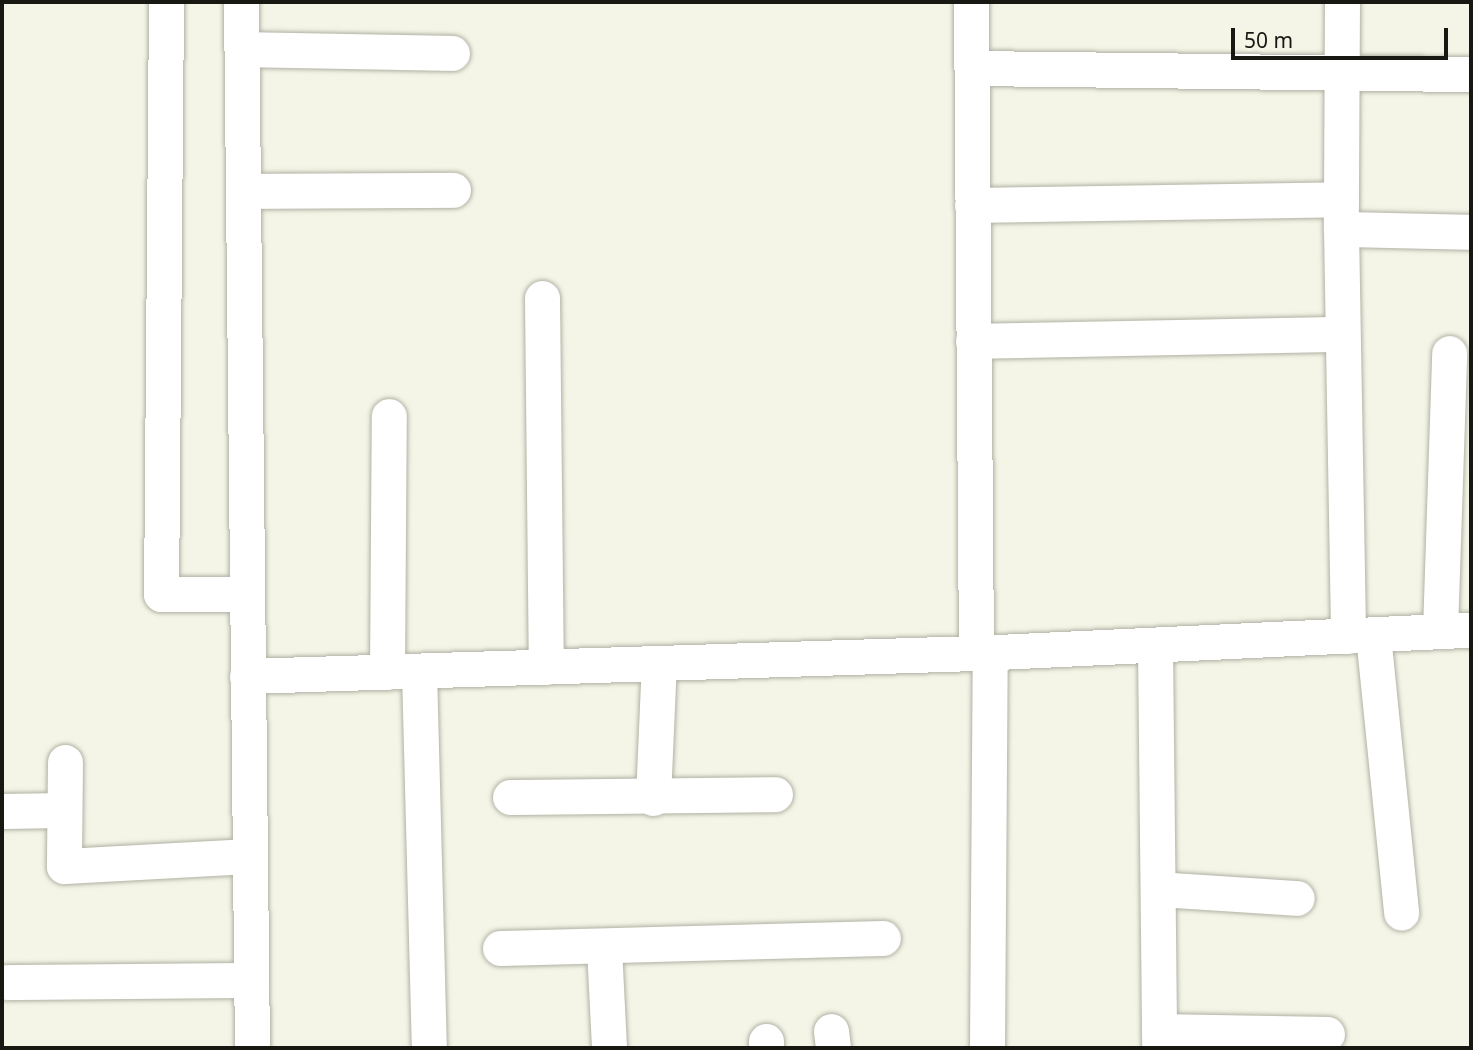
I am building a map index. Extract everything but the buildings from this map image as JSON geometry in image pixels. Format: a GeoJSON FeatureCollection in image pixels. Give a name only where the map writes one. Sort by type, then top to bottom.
{"type":"FeatureCollection","features":[{"type":"Feature","properties":{"kind":"street"},"geometry":{"type":"LineString","coordinates":[[166,2],[161,594],[246,593]]}},
{"type":"Feature","properties":{"kind":"street"},"geometry":{"type":"LineString","coordinates":[[241,2],[251,1048]]}},
{"type":"Feature","properties":{"kind":"street"},"geometry":{"type":"LineString","coordinates":[[971,2],[973,341],[983,653],[987,1048]]}},
{"type":"Feature","properties":{"kind":"street"},"geometry":{"type":"LineString","coordinates":[[1342,2],[1342,334],[1361,635],[1401,913]]}},
{"type":"Feature","properties":{"kind":"street"},"geometry":{"type":"LineString","coordinates":[[242,49],[452,53]]}},
{"type":"Feature","properties":{"kind":"street"},"geometry":{"type":"LineString","coordinates":[[972,68],[1471,74]]}},
{"type":"Feature","properties":{"kind":"street"},"geometry":{"type":"LineString","coordinates":[[243,191],[453,190]]}},
{"type":"Feature","properties":{"kind":"street"},"geometry":{"type":"LineString","coordinates":[[972,205],[1341,214],[1471,232]]}},
{"type":"Feature","properties":{"kind":"street"},"geometry":{"type":"LineString","coordinates":[[542,298],[546,667]]}},
{"type":"Feature","properties":{"kind":"street"},"geometry":{"type":"LineString","coordinates":[[973,341],[1342,334]]}},
{"type":"Feature","properties":{"kind":"street"},"geometry":{"type":"LineString","coordinates":[[247,676],[983,653],[1455,631],[1448,354]]}},
{"type":"Feature","properties":{"kind":"street"},"geometry":{"type":"LineString","coordinates":[[389,416],[403,672],[429,1048]]}},
{"type":"Feature","properties":{"kind":"street"},"geometry":{"type":"LineString","coordinates":[[1155,645],[1159,1040],[1326,1034]]}},
{"type":"Feature","properties":{"kind":"street"},"geometry":{"type":"LineString","coordinates":[[653,798],[659,663]]}},
{"type":"Feature","properties":{"kind":"street"},"geometry":{"type":"LineString","coordinates":[[65,762],[64,866],[250,856]]}},
{"type":"Feature","properties":{"kind":"street"},"geometry":{"type":"LineString","coordinates":[[510,797],[653,798],[775,794]]}},
{"type":"Feature","properties":{"kind":"street"},"geometry":{"type":"LineString","coordinates":[[2,811],[64,810]]}},
{"type":"Feature","properties":{"kind":"street"},"geometry":{"type":"LineString","coordinates":[[1158,889],[1297,898]]}},
{"type":"Feature","properties":{"kind":"street"},"geometry":{"type":"LineString","coordinates":[[500,948],[604,948],[883,938]]}},
{"type":"Feature","properties":{"kind":"street"},"geometry":{"type":"LineString","coordinates":[[604,948],[609,1048]]}},
{"type":"Feature","properties":{"kind":"street"},"geometry":{"type":"LineString","coordinates":[[7,982],[251,980]]}}]}
